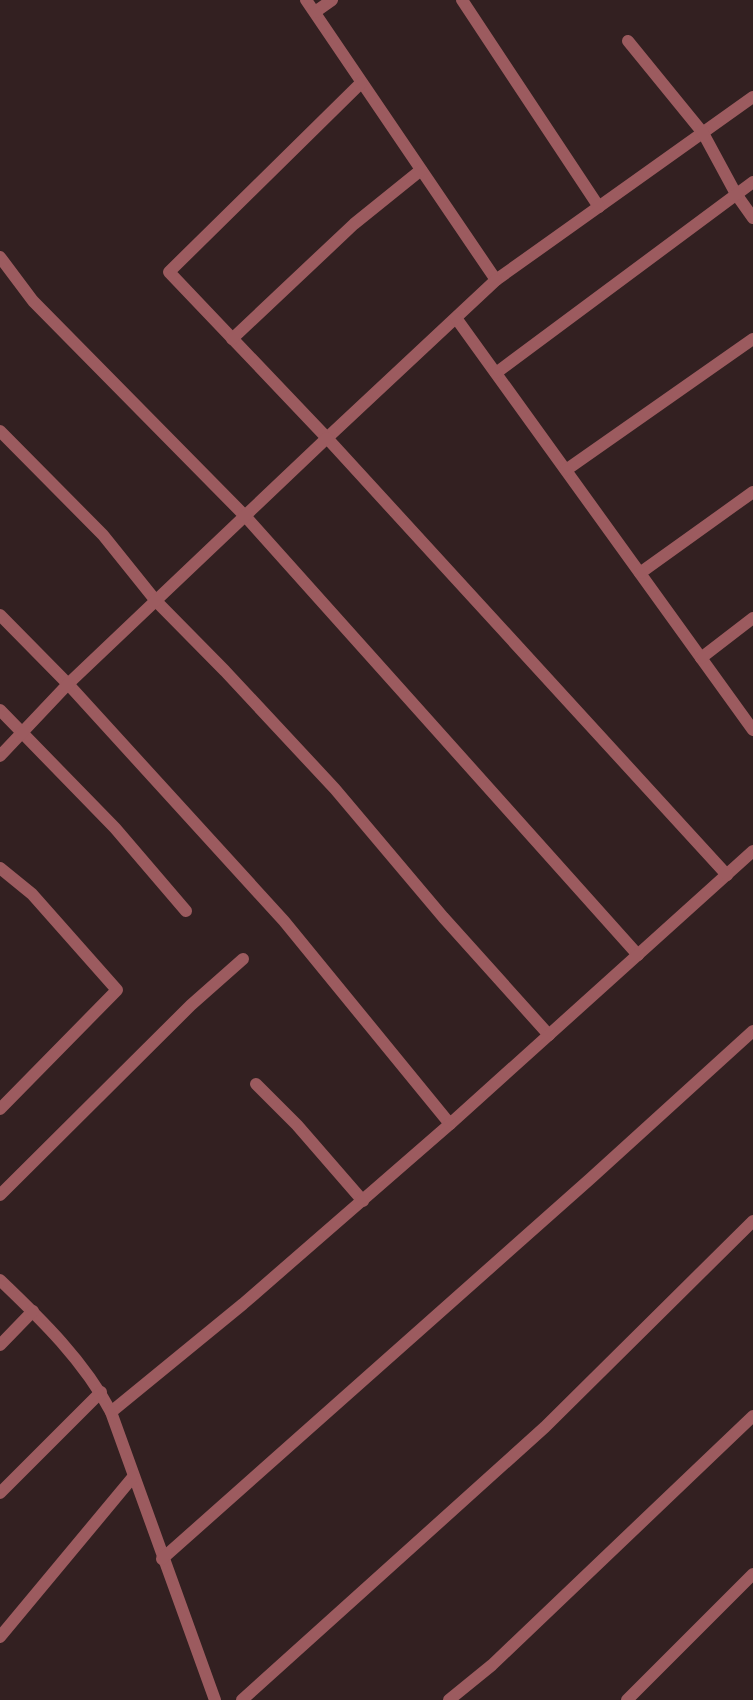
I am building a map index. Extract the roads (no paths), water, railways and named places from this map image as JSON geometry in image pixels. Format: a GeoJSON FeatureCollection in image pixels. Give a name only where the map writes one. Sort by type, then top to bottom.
{"type":"FeatureCollection","features":[{"type":"Feature","properties":{"kind":"street"},"geometry":{"type":"LineString","coordinates":[[306,0],[496,280]]}},
{"type":"Feature","properties":{"kind":"street"},"geometry":{"type":"LineString","coordinates":[[315,12],[332,0]]}},
{"type":"Feature","properties":{"kind":"street"},"geometry":{"type":"LineString","coordinates":[[462,0],[599,207]]}},
{"type":"Feature","properties":{"kind":"street"},"geometry":{"type":"LineString","coordinates":[[628,41],[703,133],[736,194],[753,218]]}},
{"type":"Feature","properties":{"kind":"street"},"geometry":{"type":"LineString","coordinates":[[361,83],[169,272],[327,438],[727,875]]}},
{"type":"Feature","properties":{"kind":"street"},"geometry":{"type":"LineString","coordinates":[[0,756],[23,734],[68,684],[496,280],[753,97]]}},
{"type":"Feature","properties":{"kind":"street"},"geometry":{"type":"LineString","coordinates":[[232,339],[354,224],[420,170]]}},
{"type":"Feature","properties":{"kind":"street"},"geometry":{"type":"LineString","coordinates":[[496,373],[753,182]]}},
{"type":"Feature","properties":{"kind":"street"},"geometry":{"type":"LineString","coordinates":[[0,257],[33,301],[246,517],[638,955]]}},
{"type":"Feature","properties":{"kind":"street"},"geometry":{"type":"LineString","coordinates":[[456,318],[753,730]]}},
{"type":"Feature","properties":{"kind":"street"},"geometry":{"type":"LineString","coordinates":[[566,470],[753,338]]}},
{"type":"Feature","properties":{"kind":"street"},"geometry":{"type":"LineString","coordinates":[[0,431],[103,535],[156,601],[226,671],[336,789],[443,917],[549,1035]]}},
{"type":"Feature","properties":{"kind":"street"},"geometry":{"type":"LineString","coordinates":[[640,573],[753,492]]}},
{"type":"Feature","properties":{"kind":"street"},"geometry":{"type":"LineString","coordinates":[[0,615],[68,684],[284,921],[450,1124]]}},
{"type":"Feature","properties":{"kind":"street"},"geometry":{"type":"LineString","coordinates":[[701,658],[753,618]]}},
{"type":"Feature","properties":{"kind":"street"},"geometry":{"type":"LineString","coordinates":[[0,710],[115,828],[186,911]]}},
{"type":"Feature","properties":{"kind":"street"},"geometry":{"type":"LineString","coordinates":[[111,1412],[243,1304],[363,1201],[753,851]]}},
{"type":"Feature","properties":{"kind":"street"},"geometry":{"type":"LineString","coordinates":[[0,868],[32,894],[117,990],[0,1109]]}},
{"type":"Feature","properties":{"kind":"street"},"geometry":{"type":"LineString","coordinates":[[0,1195],[192,1005],[243,959]]}},
{"type":"Feature","properties":{"kind":"street"},"geometry":{"type":"LineString","coordinates":[[162,1558],[590,1179],[753,1031]]}},
{"type":"Feature","properties":{"kind":"street"},"geometry":{"type":"LineString","coordinates":[[256,1084],[297,1125],[363,1201]]}},
{"type":"Feature","properties":{"kind":"street"},"geometry":{"type":"LineString","coordinates":[[242,1700],[545,1427],[753,1221]]}},
{"type":"Feature","properties":{"kind":"street"},"geometry":{"type":"LineString","coordinates":[[0,1280],[33,1311],[74,1355],[101,1392],[111,1412],[162,1558],[215,1700]]}},
{"type":"Feature","properties":{"kind":"street"},"geometry":{"type":"LineString","coordinates":[[0,1345],[33,1311]]}},
{"type":"Feature","properties":{"kind":"street"},"geometry":{"type":"LineString","coordinates":[[0,1493],[101,1392]]}},
{"type":"Feature","properties":{"kind":"street"},"geometry":{"type":"LineString","coordinates":[[449,1700],[492,1665],[753,1416]]}},
{"type":"Feature","properties":{"kind":"street"},"geometry":{"type":"LineString","coordinates":[[0,1637],[134,1477]]}},
{"type":"Feature","properties":{"kind":"street"},"geometry":{"type":"LineString","coordinates":[[627,1700],[753,1574]]}}]}
